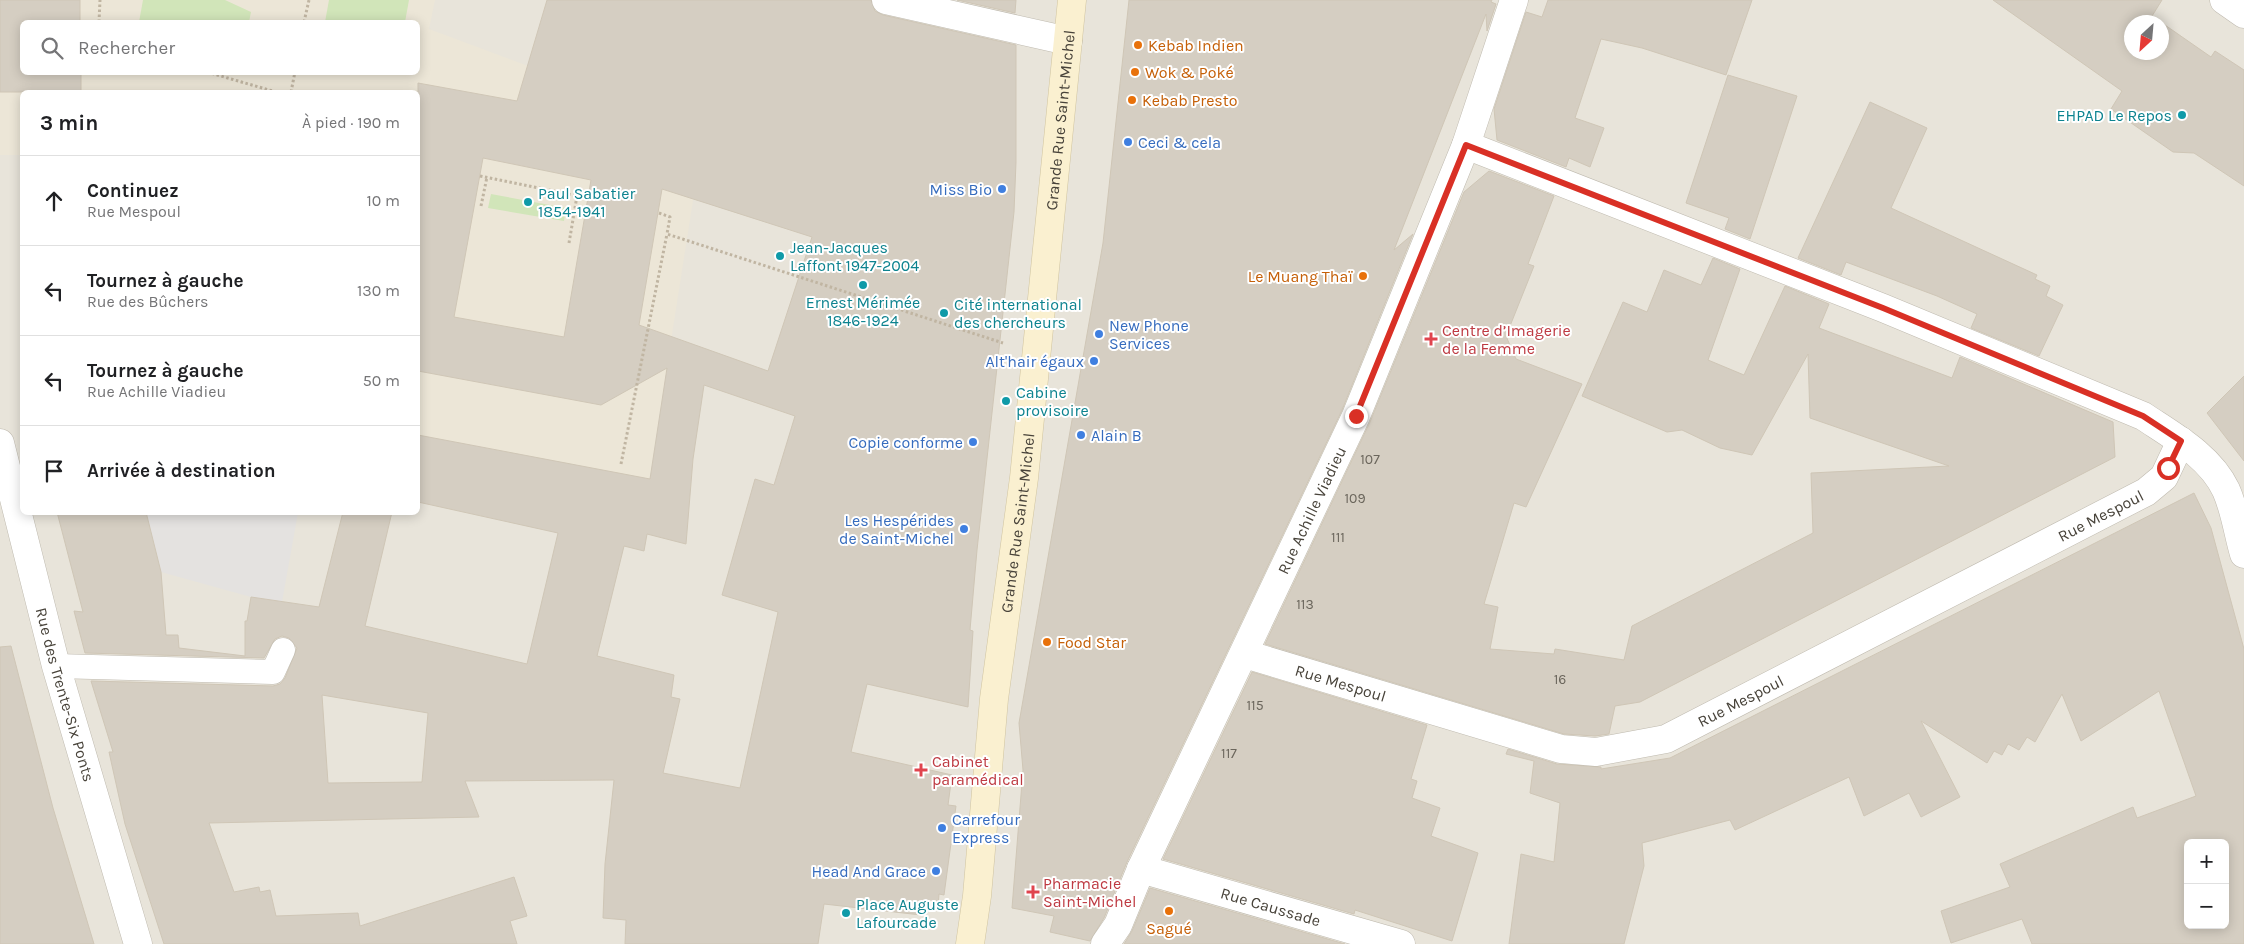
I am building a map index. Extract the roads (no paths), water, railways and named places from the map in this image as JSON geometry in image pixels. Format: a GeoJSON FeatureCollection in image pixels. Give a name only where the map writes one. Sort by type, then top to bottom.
{"type":"FeatureCollection","features":[{"type":"Feature","properties":{"kind":"main road","name":"Grande Rue Saint-Michel"},"geometry":{"type":"LineString","coordinates":[[970,944],[977,896],[994,699],[1025,468],[1072,0]]}},
{"type":"Feature","properties":{"kind":"street"},"geometry":{"type":"LineString","coordinates":[[886,0],[1068,41]]}},
{"type":"Feature","properties":{"kind":"street","name":"Rue Achille Viadieu"},"geometry":{"type":"LineString","coordinates":[[1112,934],[1356,416],[1466,145],[1514,0]]}},
{"type":"Feature","properties":{"kind":"street"},"geometry":{"type":"LineString","coordinates":[[2224,0],[2244,14]]}},
{"type":"Feature","properties":{"kind":"street"},"geometry":{"type":"LineString","coordinates":[[1466,145],[1883,308],[2143,416],[2181,441],[2209,465],[2226,490],[2244,554]]}},
{"type":"Feature","properties":{"kind":"street","name":"Rue Mespoul"},"geometry":{"type":"LineString","coordinates":[[1245,654],[1561,748],[1596,752],[1666,739],[2146,492],[2164,478],[2181,441]]}},
{"type":"Feature","properties":{"kind":"street","name":"Rue des Trente-Six Ponts"},"geometry":{"type":"LineString","coordinates":[[0,444],[56,666],[138,944]]}},
{"type":"Feature","properties":{"kind":"street","name":"Rue Caussade"},"geometry":{"type":"LineString","coordinates":[[1141,869],[1401,944]]}},
{"type":"Feature","properties":{"kind":"lane"},"geometry":{"type":"LineString","coordinates":[[56,666],[273,672],[283,650]]}},
{"type":"Feature","properties":{"kind":"place","name":"Kebab Indien"},"geometry":{"type":"Point","coordinates":[1138,45]}},
{"type":"Feature","properties":{"kind":"place","name":"Wok & Poké"},"geometry":{"type":"Point","coordinates":[1135,72]}},
{"type":"Feature","properties":{"kind":"place","name":"Kebab Presto"},"geometry":{"type":"Point","coordinates":[1132,100]}},
{"type":"Feature","properties":{"kind":"place","name":"EHPAD Le Repos"},"geometry":{"type":"Point","coordinates":[2182,115]}},
{"type":"Feature","properties":{"kind":"place","name":"Ceci & cela"},"geometry":{"type":"Point","coordinates":[1128,142]}},
{"type":"Feature","properties":{"kind":"place","name":"Miss Bio"},"geometry":{"type":"Point","coordinates":[1002,189]}},
{"type":"Feature","properties":{"kind":"place","name":"Paul Sabatier 1854-1941"},"geometry":{"type":"Point","coordinates":[528,202]}},
{"type":"Feature","properties":{"kind":"place","name":"Jean-Jacques Laffont 1947-2004"},"geometry":{"type":"Point","coordinates":[780,256]}},
{"type":"Feature","properties":{"kind":"place","name":"Le Muang Thaï"},"geometry":{"type":"Point","coordinates":[1363,276]}},
{"type":"Feature","properties":{"kind":"place","name":"Ernest Mérimée 1846-1924"},"geometry":{"type":"Point","coordinates":[863,285]}},
{"type":"Feature","properties":{"kind":"place","name":"Cité international des chercheurs"},"geometry":{"type":"Point","coordinates":[944,313]}},
{"type":"Feature","properties":{"kind":"place","name":"New Phone Services"},"geometry":{"type":"Point","coordinates":[1099,334]}},
{"type":"Feature","properties":{"kind":"place","name":"Centre d’Imagerie de la Femme"},"geometry":{"type":"Point","coordinates":[1431,339]}},
{"type":"Feature","properties":{"kind":"place","name":"Alt'hair égaux"},"geometry":{"type":"Point","coordinates":[1094,361]}},
{"type":"Feature","properties":{"kind":"place","name":"Cabine provisoire"},"geometry":{"type":"Point","coordinates":[1006,401]}},
{"type":"Feature","properties":{"kind":"place","name":"Alain B"},"geometry":{"type":"Point","coordinates":[1081,435]}},
{"type":"Feature","properties":{"kind":"place","name":"Copie conforme"},"geometry":{"type":"Point","coordinates":[973,442]}},
{"type":"Feature","properties":{"kind":"place","name":"Les Hespérides de Saint-Michel"},"geometry":{"type":"Point","coordinates":[964,529]}},
{"type":"Feature","properties":{"kind":"place","name":"Food Star"},"geometry":{"type":"Point","coordinates":[1047,642]}},
{"type":"Feature","properties":{"kind":"place","name":"Cabinet paramédical"},"geometry":{"type":"Point","coordinates":[921,770]}},
{"type":"Feature","properties":{"kind":"place","name":"Carrefour Express"},"geometry":{"type":"Point","coordinates":[942,828]}},
{"type":"Feature","properties":{"kind":"place","name":"Head And Grace"},"geometry":{"type":"Point","coordinates":[936,871]}},
{"type":"Feature","properties":{"kind":"place","name":"Pharmacie Saint-Michel"},"geometry":{"type":"Point","coordinates":[1033,892]}},
{"type":"Feature","properties":{"kind":"place","name":"Sagué"},"geometry":{"type":"Point","coordinates":[1169,911]}},
{"type":"Feature","properties":{"kind":"place","name":"Place Auguste Lafourcade"},"geometry":{"type":"Point","coordinates":[846,913]}}]}
